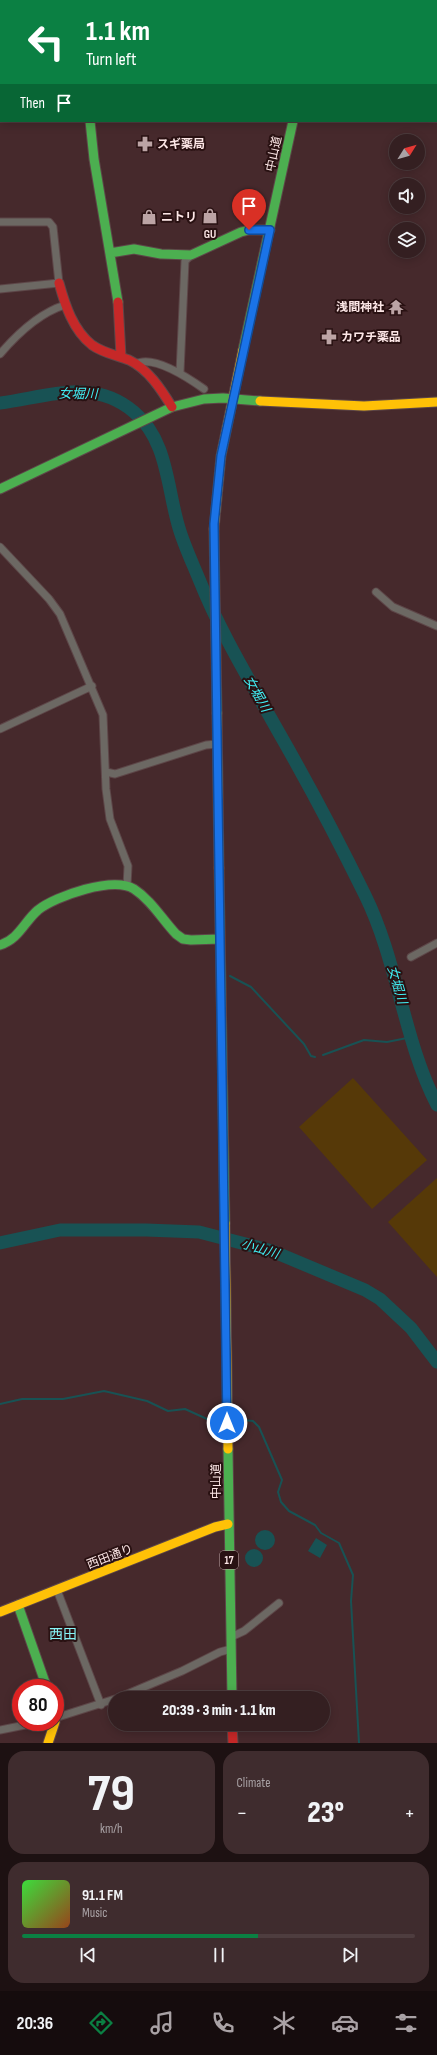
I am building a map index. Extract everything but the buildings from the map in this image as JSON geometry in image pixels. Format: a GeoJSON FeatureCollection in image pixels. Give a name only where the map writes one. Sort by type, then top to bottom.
{"type":"FeatureCollection","features":[{"type":"Feature","properties":{"kind":"main road"},"geometry":{"type":"LineString","coordinates":[[90,122],[94,159],[120,314],[121,356]]}},
{"type":"Feature","properties":{"kind":"main road","name":"中山道"},"geometry":{"type":"LineString","coordinates":[[232,1691],[228,1524],[228,1411],[214,524],[221,456],[293,122]]}},
{"type":"Feature","properties":{"kind":"main road"},"geometry":{"type":"LineString","coordinates":[[110,253],[134,249],[161,254],[191,255],[241,232],[249,230],[270,230]]}},
{"type":"Feature","properties":{"kind":"main road"},"geometry":{"type":"LineString","coordinates":[[59,283],[65,305],[74,323],[90,342],[100,350],[121,356],[136,364],[150,376],[172,407]]}},
{"type":"Feature","properties":{"kind":"main road"},"geometry":{"type":"LineString","coordinates":[[0,489],[85,448],[125,431],[172,407],[204,399],[233,399],[364,406],[437,402]]}},
{"type":"Feature","properties":{"kind":"main road"},"geometry":{"type":"LineString","coordinates":[[0,945],[15,937],[37,911],[51,901],[64,896],[117,884],[127,886],[136,891],[176,934],[184,939],[220,939]]}},
{"type":"Feature","properties":{"kind":"main road","name":"西田通り"},"geometry":{"type":"LineString","coordinates":[[0,1612],[153,1553],[215,1527],[228,1524]]}},
{"type":"Feature","properties":{"kind":"main road"},"geometry":{"type":"LineString","coordinates":[[18,1605],[44,1679]]}},
{"type":"Feature","properties":{"kind":"main road"},"geometry":{"type":"LineString","coordinates":[[48,1743],[51,1731]]}},
{"type":"Feature","properties":{"kind":"main road"},"geometry":{"type":"LineString","coordinates":[[232,1731],[233,1743]]}},
{"type":"Feature","properties":{"kind":"street"},"geometry":{"type":"LineString","coordinates":[[0,222],[50,222],[53,227],[59,283],[0,289]]}},
{"type":"Feature","properties":{"kind":"street"},"geometry":{"type":"LineString","coordinates":[[180,372],[185,261],[191,255]]}},
{"type":"Feature","properties":{"kind":"street"},"geometry":{"type":"LineString","coordinates":[[0,354],[8,344],[38,318],[49,310],[65,305]]}},
{"type":"Feature","properties":{"kind":"street"},"geometry":{"type":"LineString","coordinates":[[136,364],[145,362],[180,372],[204,389]]}},
{"type":"Feature","properties":{"kind":"street"},"geometry":{"type":"LineString","coordinates":[[0,547],[49,599],[60,614],[92,686],[103,715],[110,819],[128,866],[127,886]]}},
{"type":"Feature","properties":{"kind":"street"},"geometry":{"type":"LineString","coordinates":[[376,592],[393,607],[437,626]]}},
{"type":"Feature","properties":{"kind":"street"},"geometry":{"type":"LineString","coordinates":[[0,729],[92,686]]}},
{"type":"Feature","properties":{"kind":"street"},"geometry":{"type":"LineString","coordinates":[[106,772],[116,774],[206,745],[217,744]]}},
{"type":"Feature","properties":{"kind":"street"},"geometry":{"type":"LineString","coordinates":[[411,957],[437,943]]}},
{"type":"Feature","properties":{"kind":"street"},"geometry":{"type":"LineString","coordinates":[[57,1590],[101,1705]]}},
{"type":"Feature","properties":{"kind":"street"},"geometry":{"type":"LineString","coordinates":[[231,1637],[244,1631],[279,1603]]}},
{"type":"Feature","properties":{"kind":"street"},"geometry":{"type":"LineString","coordinates":[[135,1691],[182,1671],[220,1652],[231,1649]]}},
{"type":"Feature","properties":{"kind":"street"},"geometry":{"type":"LineString","coordinates":[[64,1715],[108,1702]]}},
{"type":"Feature","properties":{"kind":"street"},"geometry":{"type":"LineString","coordinates":[[0,1730],[12,1728]]}},
{"type":"Feature","properties":{"kind":"shaded area"},"geometry":{"type":"Polygon","coordinates":[[[353,1078],[427,1160],[372,1209],[299,1127],[353,1078]]]}},
{"type":"Feature","properties":{"kind":"shaded area"},"geometry":{"type":"Polygon","coordinates":[[[437,1178],[437,1277],[388,1222],[437,1178]]]}},
{"type":"Feature","properties":{"kind":"water"},"geometry":{"type":"Polygon","coordinates":[[[265,1530],[272,1533],[275,1540],[272,1547],[265,1550],[258,1547],[255,1540],[258,1533],[265,1530]]]}},
{"type":"Feature","properties":{"kind":"water"},"geometry":{"type":"Polygon","coordinates":[[[316,1538],[327,1545],[320,1558],[308,1551],[316,1538]]]}},
{"type":"Feature","properties":{"kind":"water"},"geometry":{"type":"Polygon","coordinates":[[[254,1549],[260,1552],[263,1558],[260,1564],[254,1567],[248,1564],[245,1558],[248,1552],[254,1549]]]}},
{"type":"Feature","properties":{"kind":"waterway","name":"女堀川"},"geometry":{"type":"LineString","coordinates":[[0,403],[69,392],[86,392],[102,395],[118,401],[134,412],[145,423],[154,436],[165,466],[181,534],[207,599],[236,656],[323,813],[365,895],[376,921],[393,973],[416,1054],[425,1080],[437,1105]]}},
{"type":"Feature","properties":{"kind":"waterway"},"geometry":{"type":"LineString","coordinates":[[230,976],[251,987],[304,1044],[311,1056],[315,1057]]}},
{"type":"Feature","properties":{"kind":"waterway"},"geometry":{"type":"LineString","coordinates":[[323,1055],[364,1040],[387,1042],[412,1037]]}},
{"type":"Feature","properties":{"kind":"waterway","name":"小山川"},"geometry":{"type":"LineString","coordinates":[[0,1243],[60,1230],[146,1230],[199,1232],[272,1251],[365,1290],[380,1299],[411,1328],[437,1362]]}},
{"type":"Feature","properties":{"kind":"waterway"},"geometry":{"type":"LineString","coordinates":[[0,1404],[22,1399],[63,1399],[104,1391],[147,1401],[168,1411],[185,1409],[207,1419],[223,1420]]}},
{"type":"Feature","properties":{"kind":"waterway"},"geometry":{"type":"LineString","coordinates":[[232,1419],[253,1421],[259,1427],[282,1480],[278,1492],[281,1502],[289,1511],[315,1525],[321,1533],[339,1543],[353,1575],[351,1601],[359,1743]]}},
{"type":"Feature","properties":{"kind":"traffic: fast"},"geometry":{"type":"LineString","coordinates":[[90,122],[94,159],[118,302]]}},
{"type":"Feature","properties":{"kind":"traffic: fast"},"geometry":{"type":"LineString","coordinates":[[243,350],[293,122]]}},
{"type":"Feature","properties":{"kind":"traffic: fast"},"geometry":{"type":"LineString","coordinates":[[110,253],[134,249],[161,254],[191,255],[241,232],[249,230],[270,230]]}},
{"type":"Feature","properties":{"kind":"traffic: fast"},"geometry":{"type":"LineString","coordinates":[[0,489],[172,407],[204,399],[223,398],[260,401]]}},
{"type":"Feature","properties":{"kind":"traffic: fast"},"geometry":{"type":"LineString","coordinates":[[214,529],[217,713]]}},
{"type":"Feature","properties":{"kind":"traffic: fast"},"geometry":{"type":"LineString","coordinates":[[219,868],[225,1223]]}},
{"type":"Feature","properties":{"kind":"traffic: fast"},"geometry":{"type":"LineString","coordinates":[[0,945],[12,939],[33,915],[46,905],[85,889],[113,885],[125,886],[140,893],[176,934],[183,939],[220,939]]}},
{"type":"Feature","properties":{"kind":"traffic: fast"},"geometry":{"type":"LineString","coordinates":[[228,1449],[232,1691]]}},
{"type":"Feature","properties":{"kind":"traffic: fast"},"geometry":{"type":"LineString","coordinates":[[18,1605],[44,1679]]}},
{"type":"Feature","properties":{"kind":"traffic: slow"},"geometry":{"type":"LineString","coordinates":[[214,529],[221,456],[243,350]]}},
{"type":"Feature","properties":{"kind":"traffic: slow"},"geometry":{"type":"LineString","coordinates":[[260,401],[364,406],[437,402]]}},
{"type":"Feature","properties":{"kind":"traffic: slow"},"geometry":{"type":"LineString","coordinates":[[217,713],[219,868]]}},
{"type":"Feature","properties":{"kind":"traffic: slow"},"geometry":{"type":"LineString","coordinates":[[225,1223],[228,1449]]}},
{"type":"Feature","properties":{"kind":"traffic: slow"},"geometry":{"type":"LineString","coordinates":[[0,1612],[215,1527],[228,1524]]}},
{"type":"Feature","properties":{"kind":"traffic: slow"},"geometry":{"type":"LineString","coordinates":[[48,1743],[52,1731]]}},
{"type":"Feature","properties":{"kind":"traffic: jam"},"geometry":{"type":"LineString","coordinates":[[59,283],[71,317],[85,339],[96,348],[136,364],[148,374],[159,387],[172,407]]}},
{"type":"Feature","properties":{"kind":"traffic: jam"},"geometry":{"type":"LineString","coordinates":[[118,302],[121,356]]}},
{"type":"Feature","properties":{"kind":"traffic: jam"},"geometry":{"type":"LineString","coordinates":[[232,1731],[233,1743]]}},
{"type":"Feature","properties":{"kind":"place","name":"スギ薬局"},"geometry":{"type":"Point","coordinates":[145,144]}},
{"type":"Feature","properties":{"kind":"place","name":"GU"},"geometry":{"type":"Point","coordinates":[210,216]}},
{"type":"Feature","properties":{"kind":"place","name":"ニトリ"},"geometry":{"type":"Point","coordinates":[149,217]}},
{"type":"Feature","properties":{"kind":"place","name":"浅間神社"},"geometry":{"type":"Point","coordinates":[396,307]}},
{"type":"Feature","properties":{"kind":"place","name":"カワチ薬品"},"geometry":{"type":"Point","coordinates":[329,337]}},
{"type":"Feature","properties":{"kind":"district","name":"西田"},"geometry":{"type":"Point","coordinates":[63,1634]}},
{"type":"Feature","properties":{"kind":"route"},"geometry":{"type":"LineString","coordinates":[[227,1423],[214,517],[226,427],[270,230],[249,230]]}}]}
